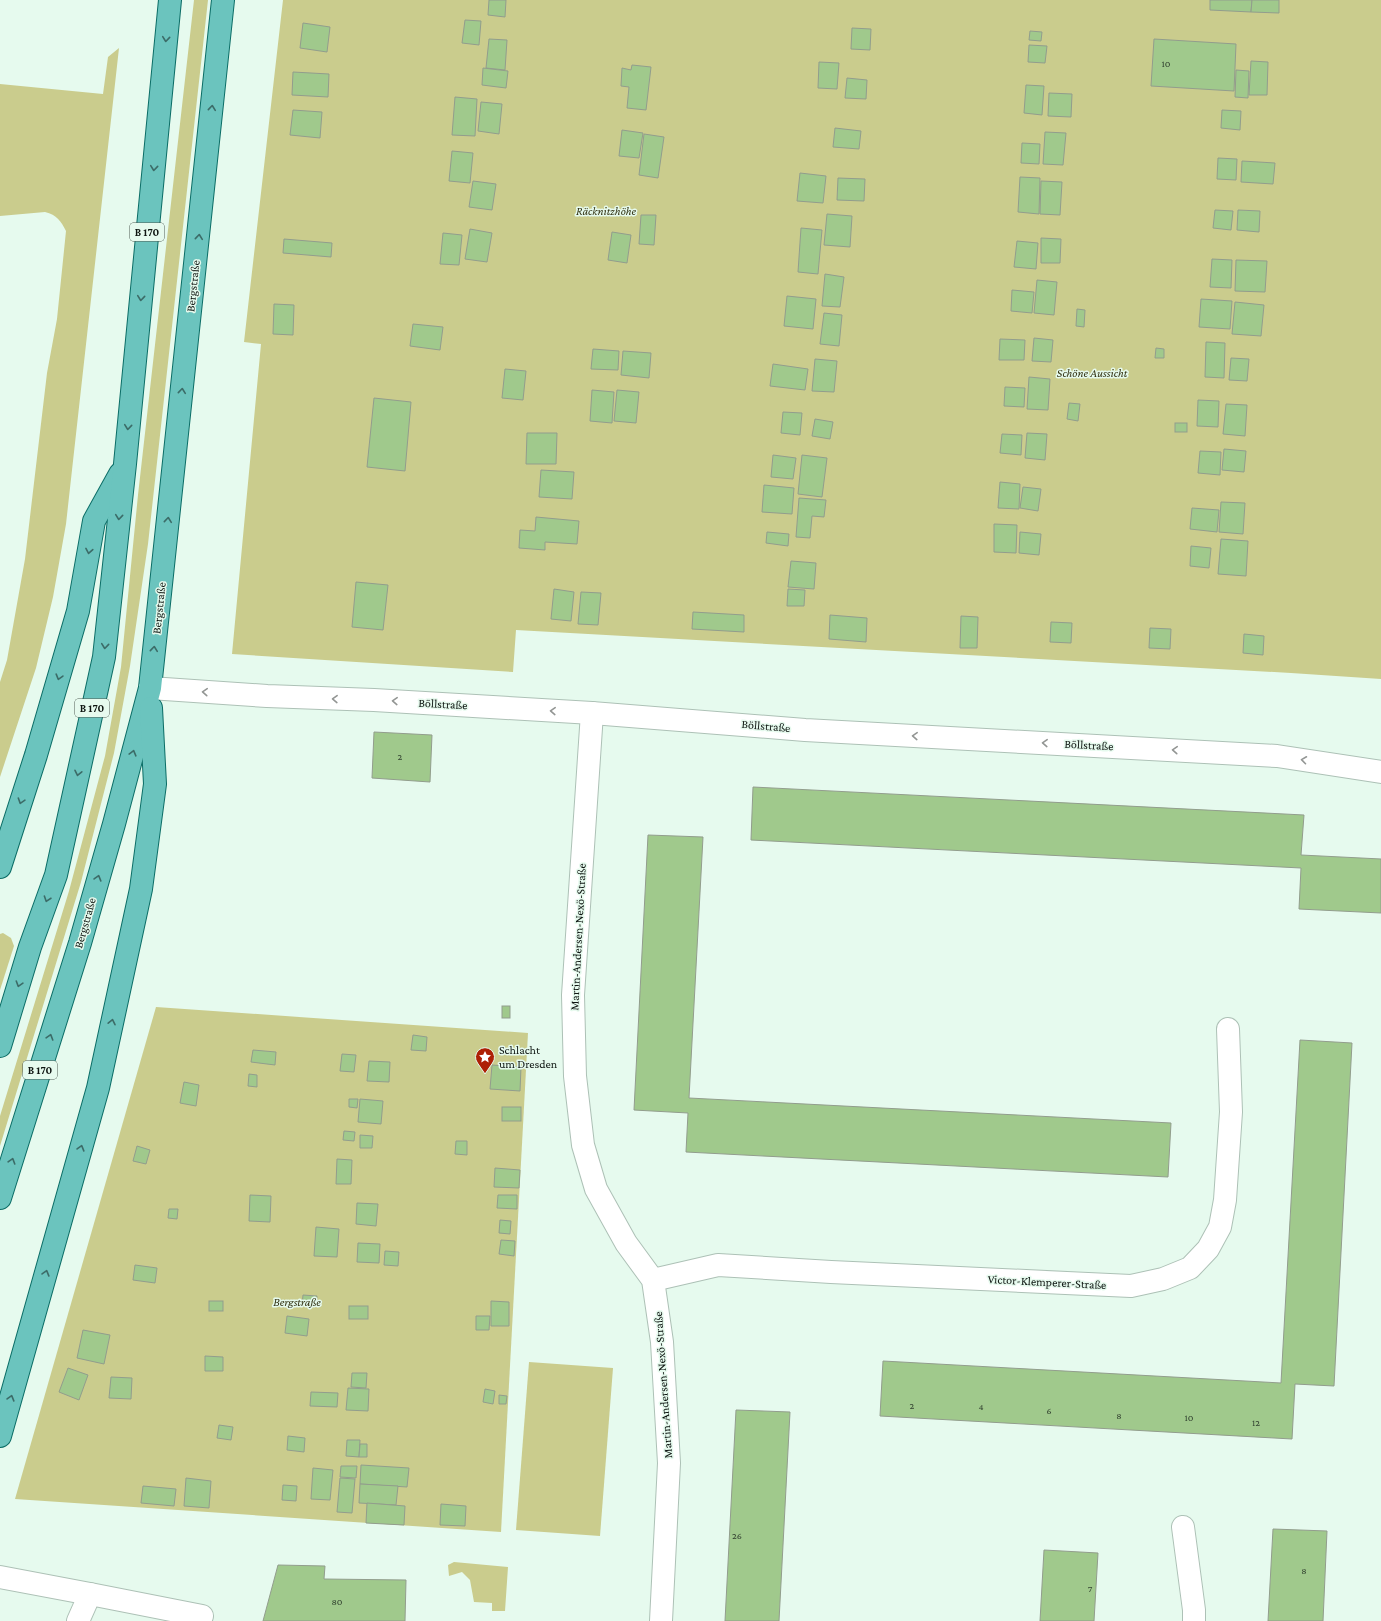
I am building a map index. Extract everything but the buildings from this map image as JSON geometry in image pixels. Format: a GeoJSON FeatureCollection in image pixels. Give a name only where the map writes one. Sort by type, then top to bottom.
{"type":"FeatureCollection","features":[{"type":"Feature","properties":{"kind":"main road","name":"B 170"},"geometry":{"type":"LineString","coordinates":[[0,1046],[30,947],[56,875],[104,657],[125,464],[170,0]]}},
{"type":"Feature","properties":{"kind":"main road","name":"Bergstraße"},"geometry":{"type":"LineString","coordinates":[[0,1198],[80,943],[114,824],[150,688],[223,0]]}},
{"type":"Feature","properties":{"kind":"main road"},"geometry":{"type":"LineString","coordinates":[[0,867],[36,755],[78,611],[94,521],[125,464]]}},
{"type":"Feature","properties":{"kind":"main road"},"geometry":{"type":"LineString","coordinates":[[0,1436],[98,1088],[141,889],[155,784],[150,688]]}},
{"type":"Feature","properties":{"kind":"street","name":"Böllstraße"},"geometry":{"type":"LineString","coordinates":[[150,688],[267,696],[374,700],[592,713],[805,730],[1277,756],[1381,772]]}},
{"type":"Feature","properties":{"kind":"street","name":"Martin-Andersen-Nexö-Straße"},"geometry":{"type":"LineString","coordinates":[[592,713],[573,995],[575,1076],[583,1145],[596,1189],[626,1243],[653,1280],[662,1342],[669,1463],[661,1621]]}},
{"type":"Feature","properties":{"kind":"street","name":"Victor-Klemperer-Straße"},"geometry":{"type":"LineString","coordinates":[[653,1280],[718,1264],[831,1272],[1131,1286],[1163,1279],[1190,1268],[1208,1249],[1220,1228],[1225,1200],[1231,1112],[1228,1029]]}},
{"type":"Feature","properties":{"kind":"street"},"geometry":{"type":"LineString","coordinates":[[1183,1527],[1194,1610],[1194,1621]]}},
{"type":"Feature","properties":{"kind":"street"},"geometry":{"type":"LineString","coordinates":[[0,1577],[202,1616],[200,1621]]}},
{"type":"Feature","properties":{"kind":"street"},"geometry":{"type":"LineString","coordinates":[[78,1621],[90,1594]]}},
{"type":"Feature","properties":{"kind":"green space"},"geometry":{"type":"Polygon","coordinates":[[[194,0],[208,0],[148,544],[130,666],[114,753],[81,882],[0,1146],[0,1116],[69,891],[105,756],[121,667],[138,495],[194,0]]]}},
{"type":"Feature","properties":{"kind":"green space"},"geometry":{"type":"Polygon","coordinates":[[[283,0],[1381,0],[1381,679],[516,630],[513,672],[232,654],[261,344],[244,342],[283,0]]]}},
{"type":"Feature","properties":{"kind":"green space"},"geometry":{"type":"Polygon","coordinates":[[[119,48],[66,524],[53,597],[36,668],[0,777],[0,682],[7,660],[25,559],[47,373],[57,319],[66,231],[58,219],[45,212],[0,216],[0,84],[103,94],[108,57],[119,48]]]}},
{"type":"Feature","properties":{"kind":"green space"},"geometry":{"type":"Polygon","coordinates":[[[3,933],[11,938],[14,946],[0,990],[0,934],[3,933]]]}},
{"type":"Feature","properties":{"kind":"green space","name":"Bergstraße"},"geometry":{"type":"Polygon","coordinates":[[[156,1007],[528,1033],[501,1532],[15,1499],[156,1007]]]}},
{"type":"Feature","properties":{"kind":"green space"},"geometry":{"type":"Polygon","coordinates":[[[529,1362],[613,1368],[600,1536],[516,1530],[529,1362]]]}},
{"type":"Feature","properties":{"kind":"green space"},"geometry":{"type":"Polygon","coordinates":[[[454,1562],[508,1567],[505,1611],[492,1611],[492,1603],[474,1602],[470,1580],[462,1572],[449,1576],[448,1565],[454,1562]]]}},
{"type":"Feature","properties":{"kind":"place","name":"Schlacht um Dresden"},"geometry":{"type":"Point","coordinates":[485,1074]}},
{"type":"Feature","properties":{"kind":"park label","name":"Räcknitzhöhe"},"geometry":{"type":"Point","coordinates":[606,211]}},
{"type":"Feature","properties":{"kind":"park label","name":"Schöne Aussicht"},"geometry":{"type":"Point","coordinates":[1092,373]}}]}
